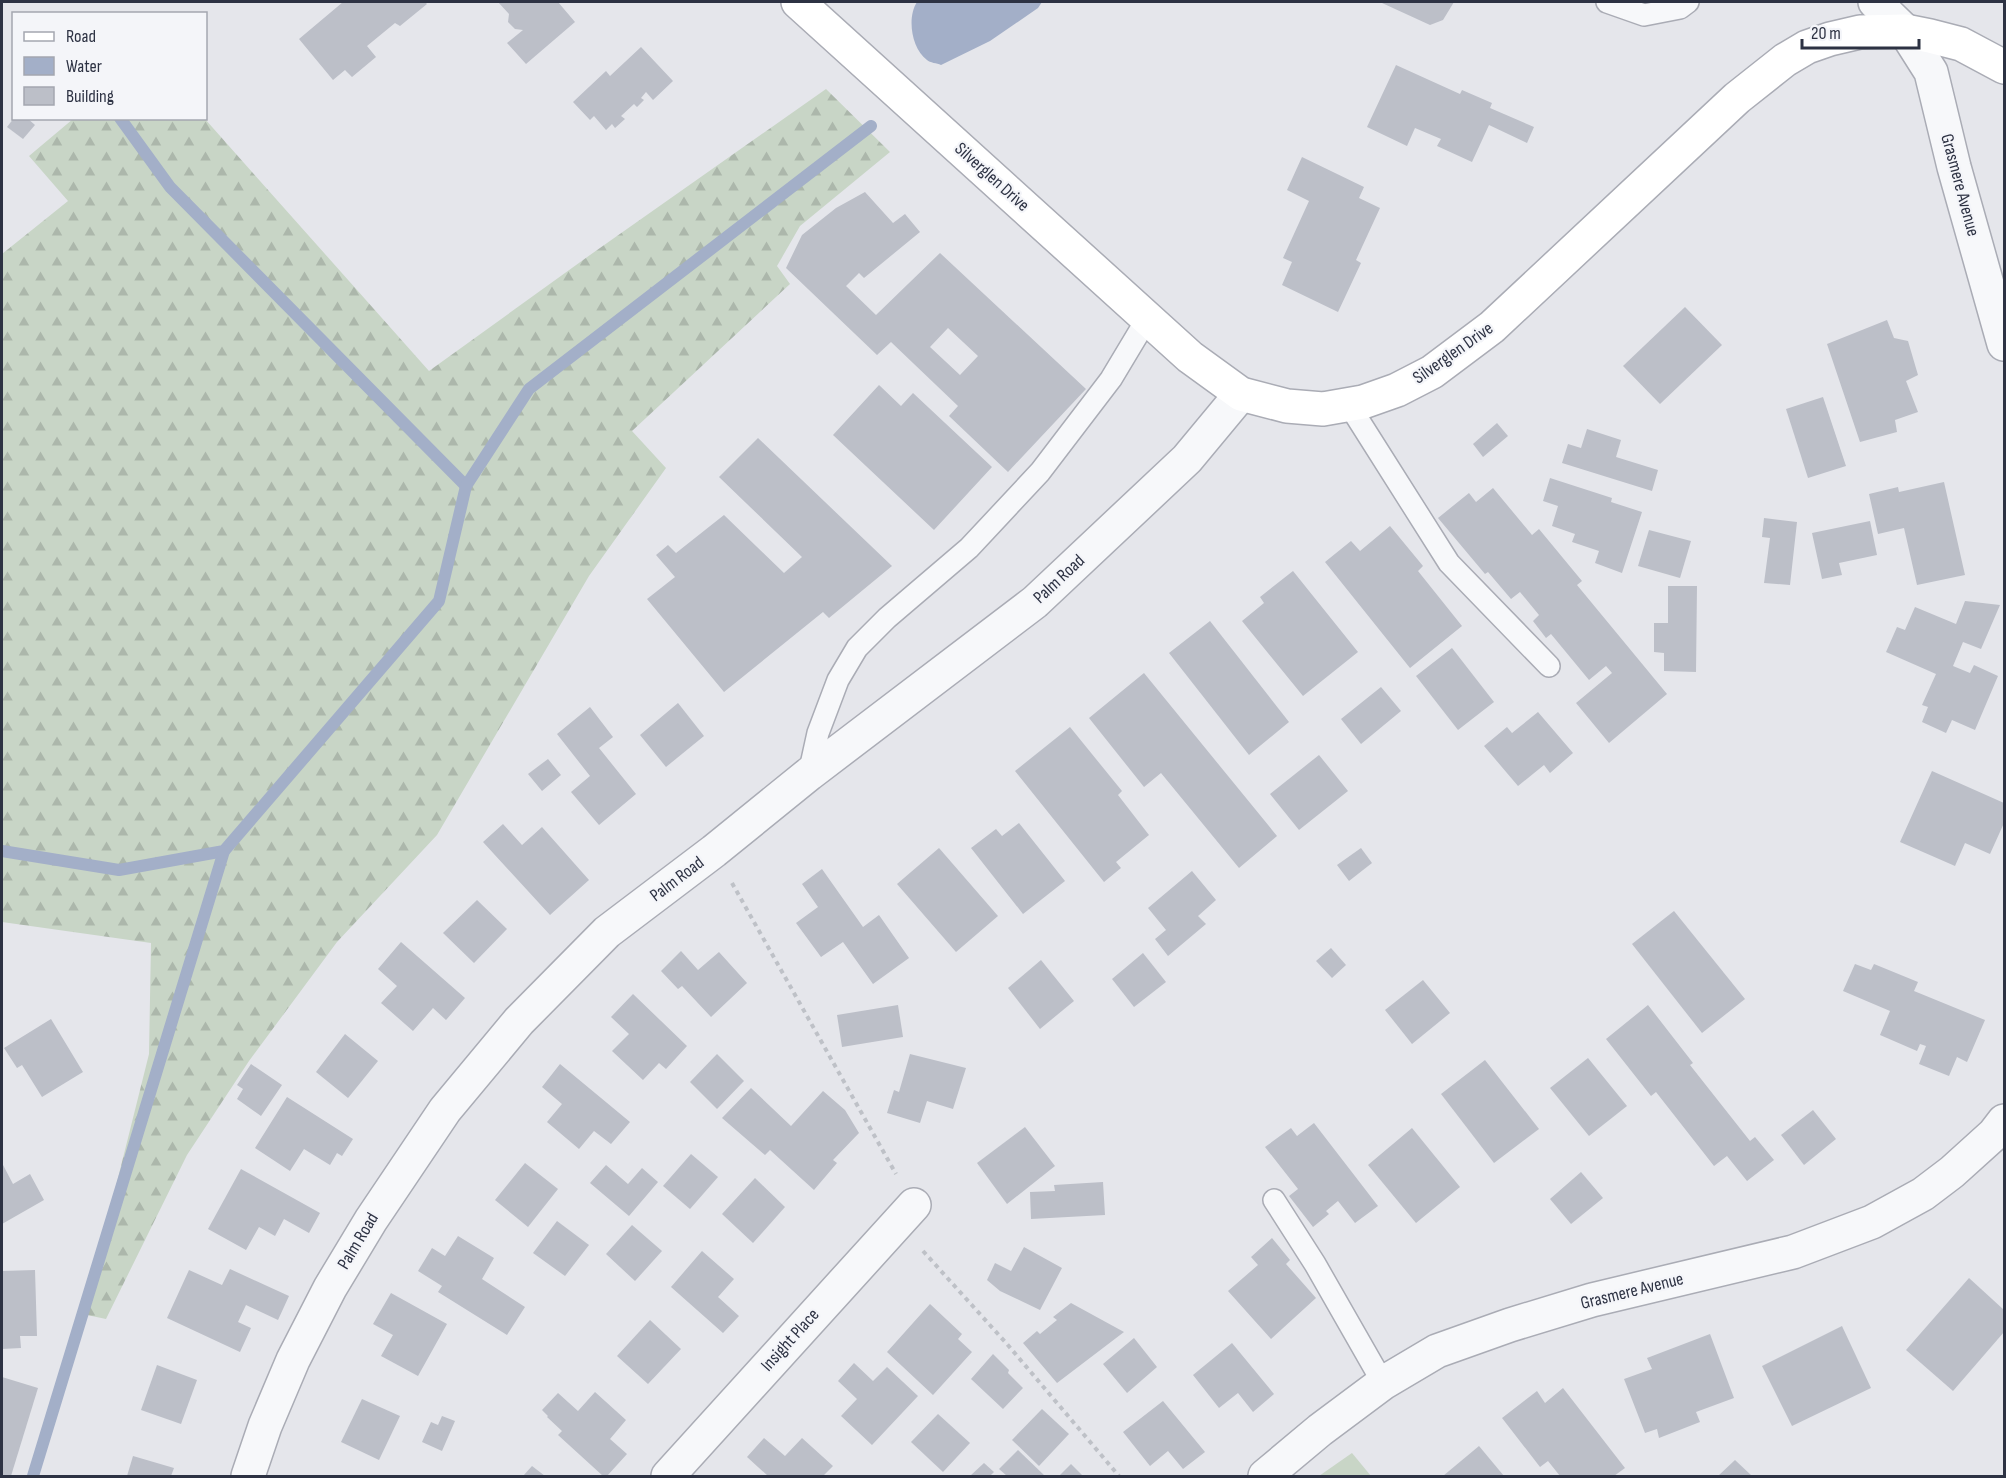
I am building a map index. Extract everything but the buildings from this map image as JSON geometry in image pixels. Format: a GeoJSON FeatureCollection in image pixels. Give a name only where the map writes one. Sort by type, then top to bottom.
{"type":"FeatureCollection","features":[{"type":"Feature","properties":{"kind":"street","name":"Silverglen Drive"},"geometry":{"type":"LineString","coordinates":[[798,2],[1190,357],[1241,394],[1287,406],[1323,409],[1363,402],[1397,390],[1432,372],[1492,327],[1737,98],[1785,60],[1807,47],[1860,32],[1905,31],[1961,44],[2004,67]]}},
{"type":"Feature","properties":{"kind":"street","name":"Grasmere Avenue"},"geometry":{"type":"LineString","coordinates":[[1875,2],[1905,31],[1932,72],[1954,167],[2004,344]]}},
{"type":"Feature","properties":{"kind":"street","name":"Palm Road"},"geometry":{"type":"LineString","coordinates":[[248,1476],[269,1415],[293,1360],[330,1288],[370,1220],[445,1110],[519,1021],[607,932],[1035,602],[1187,459],[1241,394]]}},
{"type":"Feature","properties":{"kind":"street","name":"Grasmere Avenue"},"geometry":{"type":"LineString","coordinates":[[1265,1476],[1320,1430],[1383,1383],[1437,1351],[1510,1324],[1592,1300],[1793,1252],[1872,1222],[1923,1194],[1952,1172],[1994,1134],[2004,1121]]}},
{"type":"Feature","properties":{"kind":"street","name":"Insight Place"},"geometry":{"type":"LineString","coordinates":[[668,1476],[905,1213]]}},
{"type":"Feature","properties":{"kind":"lane"},"geometry":{"type":"LineString","coordinates":[[1607,2],[1644,15],[1680,8],[1688,2]]}},
{"type":"Feature","properties":{"kind":"lane"},"geometry":{"type":"LineString","coordinates":[[809,774],[819,733],[838,680],[857,648],[887,618],[969,548],[1040,472],[1112,379],[1147,319]]}},
{"type":"Feature","properties":{"kind":"lane"},"geometry":{"type":"LineString","coordinates":[[1349,405],[1449,563],[1549,666]]}},
{"type":"Feature","properties":{"kind":"lane"},"geometry":{"type":"LineString","coordinates":[[1274,1200],[1315,1264],[1383,1383]]}},
{"type":"Feature","properties":{"kind":"path"},"geometry":{"type":"LineString","coordinates":[[714,851],[905,1213],[1007,1344],[1119,1476]]}},
{"type":"Feature","properties":{"kind":"green space"},"geometry":{"type":"Polygon","coordinates":[[[826,89],[890,152],[800,226],[777,266],[790,284],[632,431],[666,468],[589,576],[437,835],[337,942],[249,1061],[187,1155],[106,1319],[87,1315],[109,1214],[149,1054],[151,943],[2,922],[2,254],[68,201],[29,156],[72,120],[206,120],[429,371],[826,89]]]}},
{"type":"Feature","properties":{"kind":"green space"},"geometry":{"type":"Polygon","coordinates":[[[1352,1453],[1371,1476],[1319,1476],[1352,1453]]]}},
{"type":"Feature","properties":{"kind":"water"},"geometry":{"type":"Polygon","coordinates":[[[917,2],[1042,2],[1038,8],[990,41],[941,65],[927,60],[917,48],[912,32],[912,16],[917,2]]]}},
{"type":"Feature","properties":{"kind":"waterway"},"geometry":{"type":"LineString","coordinates":[[121,120],[170,187],[466,486]]}},
{"type":"Feature","properties":{"kind":"waterway"},"geometry":{"type":"LineString","coordinates":[[2,851],[119,870],[224,851],[439,601],[466,486],[529,389],[871,126]]}},
{"type":"Feature","properties":{"kind":"waterway"},"geometry":{"type":"LineString","coordinates":[[33,1476],[224,851]]}}]}
